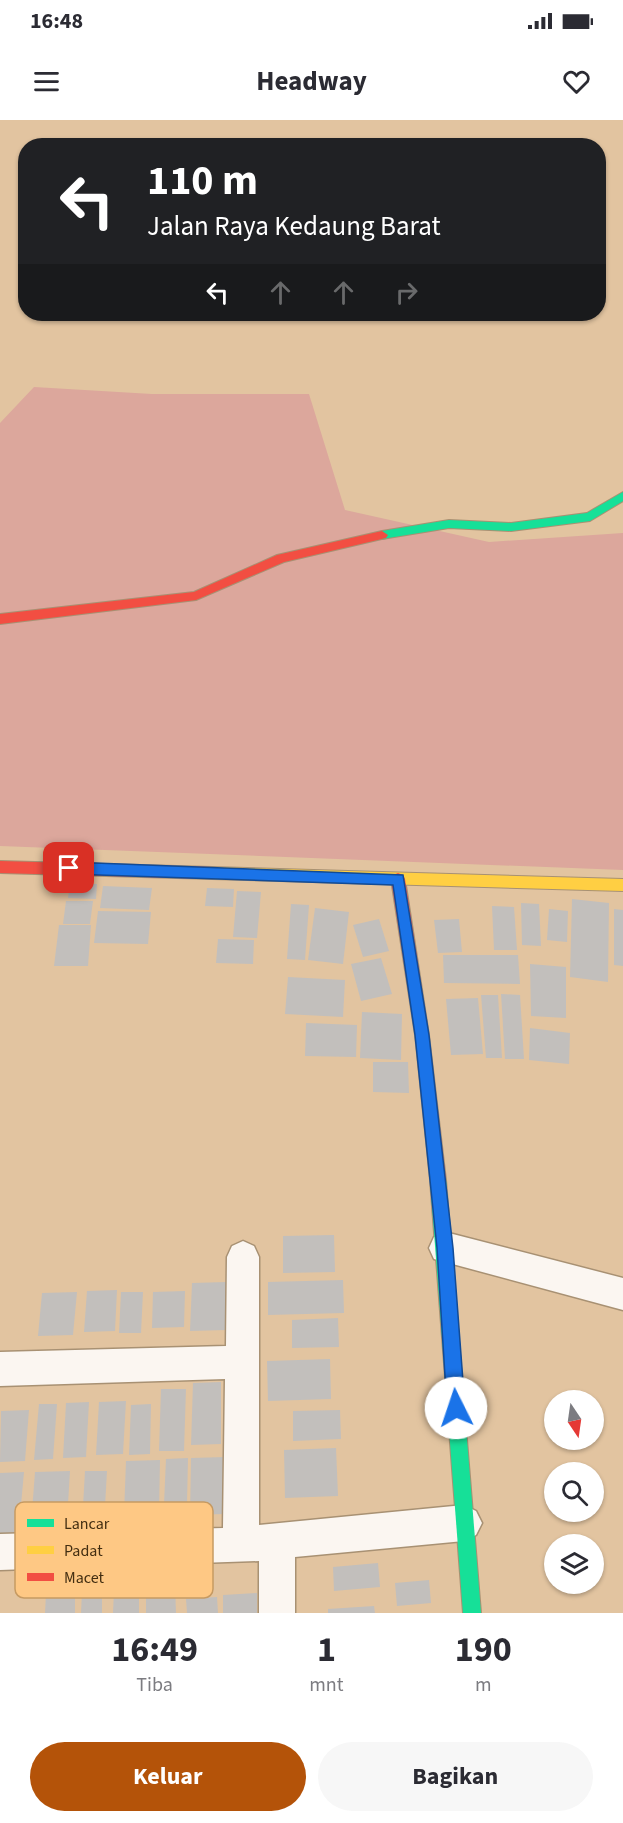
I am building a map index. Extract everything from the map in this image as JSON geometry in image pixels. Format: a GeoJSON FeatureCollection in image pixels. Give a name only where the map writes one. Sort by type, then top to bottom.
{"type":"FeatureCollection","features":[{"type":"Feature","properties":{"kind":"street"},"geometry":{"type":"LineString","coordinates":[[0,619],[196,596],[281,558],[349,542],[406,529],[449,524],[511,527],[590,517],[623,496]]}},
{"type":"Feature","properties":{"kind":"street"},"geometry":{"type":"LineString","coordinates":[[0,867],[623,885]]}},
{"type":"Feature","properties":{"kind":"street"},"geometry":{"type":"LineString","coordinates":[[399,879],[422,1035],[445,1248],[472,1613]]}},
{"type":"Feature","properties":{"kind":"street"},"geometry":{"type":"LineString","coordinates":[[445,1248],[623,1294]]}},
{"type":"Feature","properties":{"kind":"street"},"geometry":{"type":"LineString","coordinates":[[241,1545],[243,1257]]}},
{"type":"Feature","properties":{"kind":"street"},"geometry":{"type":"LineString","coordinates":[[0,1369],[241,1362]]}},
{"type":"Feature","properties":{"kind":"street"},"geometry":{"type":"LineString","coordinates":[[213,1546],[464,1523]]}},
{"type":"Feature","properties":{"kind":"street"},"geometry":{"type":"LineString","coordinates":[[277,1541],[277,1613]]}},
{"type":"Feature","properties":{"kind":"street"},"geometry":{"type":"LineString","coordinates":[[0,1552],[15,1552]]}},
{"type":"Feature","properties":{"kind":"shaded area"},"geometry":{"type":"Polygon","coordinates":[[[34,387],[152,394],[309,394],[345,510],[489,542],[623,533],[623,870],[0,846],[0,423],[34,387]]]}},
{"type":"Feature","properties":{"kind":"building"},"geometry":{"type":"Polygon","coordinates":[[[70,884],[97,884],[96,899],[68,898],[70,884]]]}},
{"type":"Feature","properties":{"kind":"building"},"geometry":{"type":"Polygon","coordinates":[[[103,886],[152,888],[149,910],[100,908],[103,886]]]}},
{"type":"Feature","properties":{"kind":"building"},"geometry":{"type":"Polygon","coordinates":[[[207,888],[234,889],[233,907],[205,906],[207,888]]]}},
{"type":"Feature","properties":{"kind":"building"},"geometry":{"type":"Polygon","coordinates":[[[237,891],[261,892],[257,938],[233,937],[237,891]]]}},
{"type":"Feature","properties":{"kind":"building"},"geometry":{"type":"Polygon","coordinates":[[[572,899],[609,903],[608,982],[570,977],[572,899]]]}},
{"type":"Feature","properties":{"kind":"building"},"geometry":{"type":"Polygon","coordinates":[[[66,901],[93,901],[90,924],[63,924],[66,901]]]}},
{"type":"Feature","properties":{"kind":"building"},"geometry":{"type":"Polygon","coordinates":[[[521,903],[539,904],[541,946],[522,945],[521,903]]]}},
{"type":"Feature","properties":{"kind":"building"},"geometry":{"type":"Polygon","coordinates":[[[291,904],[309,905],[305,960],[287,959],[291,904]]]}},
{"type":"Feature","properties":{"kind":"building"},"geometry":{"type":"Polygon","coordinates":[[[492,906],[514,907],[517,950],[494,950],[492,906]]]}},
{"type":"Feature","properties":{"kind":"building"},"geometry":{"type":"Polygon","coordinates":[[[315,908],[349,912],[343,964],[308,960],[315,908]]]}},
{"type":"Feature","properties":{"kind":"building"},"geometry":{"type":"Polygon","coordinates":[[[549,909],[568,911],[567,942],[547,940],[549,909]]]}},
{"type":"Feature","properties":{"kind":"building"},"geometry":{"type":"Polygon","coordinates":[[[614,909],[623,910],[623,966],[614,965],[614,909]]]}},
{"type":"Feature","properties":{"kind":"building"},"geometry":{"type":"Polygon","coordinates":[[[98,911],[151,912],[148,944],[94,943],[98,911]]]}},
{"type":"Feature","properties":{"kind":"building"},"geometry":{"type":"Polygon","coordinates":[[[379,919],[389,951],[363,957],[353,925],[379,919]]]}},
{"type":"Feature","properties":{"kind":"building"},"geometry":{"type":"Polygon","coordinates":[[[459,919],[462,952],[438,953],[434,920],[459,919]]]}},
{"type":"Feature","properties":{"kind":"building"},"geometry":{"type":"Polygon","coordinates":[[[59,925],[91,925],[88,966],[54,966],[59,925]]]}},
{"type":"Feature","properties":{"kind":"building"},"geometry":{"type":"Polygon","coordinates":[[[218,939],[254,940],[253,964],[216,963],[218,939]]]}},
{"type":"Feature","properties":{"kind":"building"},"geometry":{"type":"Polygon","coordinates":[[[443,955],[518,955],[520,984],[444,983],[443,955]]]}},
{"type":"Feature","properties":{"kind":"building"},"geometry":{"type":"Polygon","coordinates":[[[381,958],[392,994],[361,1001],[351,964],[381,958]]]}},
{"type":"Feature","properties":{"kind":"building"},"geometry":{"type":"Polygon","coordinates":[[[530,964],[566,967],[566,1018],[531,1016],[530,964]]]}},
{"type":"Feature","properties":{"kind":"building"},"geometry":{"type":"Polygon","coordinates":[[[288,977],[345,980],[343,1017],[285,1014],[288,977]]]}},
{"type":"Feature","properties":{"kind":"building"},"geometry":{"type":"Polygon","coordinates":[[[501,994],[520,995],[524,1059],[505,1059],[501,994]]]}},
{"type":"Feature","properties":{"kind":"building"},"geometry":{"type":"Polygon","coordinates":[[[481,995],[498,995],[502,1058],[486,1058],[481,995]]]}},
{"type":"Feature","properties":{"kind":"building"},"geometry":{"type":"Polygon","coordinates":[[[478,998],[483,1054],[451,1055],[446,999],[478,998]]]}},
{"type":"Feature","properties":{"kind":"building"},"geometry":{"type":"Polygon","coordinates":[[[362,1012],[402,1014],[401,1060],[360,1058],[362,1012]]]}},
{"type":"Feature","properties":{"kind":"building"},"geometry":{"type":"Polygon","coordinates":[[[306,1023],[357,1025],[356,1057],[305,1056],[306,1023]]]}},
{"type":"Feature","properties":{"kind":"building"},"geometry":{"type":"Polygon","coordinates":[[[530,1028],[570,1033],[569,1064],[529,1060],[530,1028]]]}},
{"type":"Feature","properties":{"kind":"building"},"geometry":{"type":"Polygon","coordinates":[[[373,1062],[408,1062],[409,1093],[373,1092],[373,1062]]]}},
{"type":"Feature","properties":{"kind":"building"},"geometry":{"type":"Polygon","coordinates":[[[334,1235],[335,1272],[283,1273],[283,1236],[334,1235]]]}},
{"type":"Feature","properties":{"kind":"building"},"geometry":{"type":"Polygon","coordinates":[[[343,1280],[344,1313],[268,1315],[268,1282],[343,1280]]]}},
{"type":"Feature","properties":{"kind":"building"},"geometry":{"type":"Polygon","coordinates":[[[226,1282],[226,1330],[190,1331],[192,1283],[226,1282]]]}},
{"type":"Feature","properties":{"kind":"building"},"geometry":{"type":"Polygon","coordinates":[[[117,1290],[115,1331],[84,1332],[87,1291],[117,1290]]]}},
{"type":"Feature","properties":{"kind":"building"},"geometry":{"type":"Polygon","coordinates":[[[185,1291],[184,1327],[152,1328],[153,1292],[185,1291]]]}},
{"type":"Feature","properties":{"kind":"building"},"geometry":{"type":"Polygon","coordinates":[[[77,1292],[73,1335],[38,1336],[42,1293],[77,1292]]]}},
{"type":"Feature","properties":{"kind":"building"},"geometry":{"type":"Polygon","coordinates":[[[121,1292],[143,1292],[141,1333],[119,1333],[121,1292]]]}},
{"type":"Feature","properties":{"kind":"building"},"geometry":{"type":"Polygon","coordinates":[[[338,1318],[339,1347],[292,1348],[292,1320],[338,1318]]]}},
{"type":"Feature","properties":{"kind":"building"},"geometry":{"type":"Polygon","coordinates":[[[330,1359],[331,1399],[268,1401],[267,1361],[330,1359]]]}},
{"type":"Feature","properties":{"kind":"building"},"geometry":{"type":"Polygon","coordinates":[[[221,1382],[221,1444],[191,1445],[193,1383],[221,1382]]]}},
{"type":"Feature","properties":{"kind":"building"},"geometry":{"type":"Polygon","coordinates":[[[161,1389],[186,1389],[184,1451],[159,1451],[161,1389]]]}},
{"type":"Feature","properties":{"kind":"building"},"geometry":{"type":"Polygon","coordinates":[[[126,1401],[123,1454],[96,1455],[99,1402],[126,1401]]]}},
{"type":"Feature","properties":{"kind":"building"},"geometry":{"type":"Polygon","coordinates":[[[89,1402],[86,1457],[63,1458],[66,1403],[89,1402]]]}},
{"type":"Feature","properties":{"kind":"building"},"geometry":{"type":"Polygon","coordinates":[[[39,1404],[57,1404],[53,1459],[34,1460],[39,1404]]]}},
{"type":"Feature","properties":{"kind":"building"},"geometry":{"type":"Polygon","coordinates":[[[151,1404],[150,1454],[129,1455],[131,1405],[151,1404]]]}},
{"type":"Feature","properties":{"kind":"building"},"geometry":{"type":"Polygon","coordinates":[[[29,1410],[25,1461],[0,1462],[1,1411],[29,1410]]]}},
{"type":"Feature","properties":{"kind":"building"},"geometry":{"type":"Polygon","coordinates":[[[340,1410],[341,1439],[293,1441],[293,1411],[340,1410]]]}},
{"type":"Feature","properties":{"kind":"building"},"geometry":{"type":"Polygon","coordinates":[[[336,1448],[338,1496],[285,1498],[284,1450],[336,1448]]]}},
{"type":"Feature","properties":{"kind":"building"},"geometry":{"type":"Polygon","coordinates":[[[225,1457],[225,1514],[213,1514],[213,1502],[190,1502],[191,1458],[225,1457]]]}},
{"type":"Feature","properties":{"kind":"building"},"geometry":{"type":"Polygon","coordinates":[[[188,1458],[187,1502],[164,1502],[166,1459],[188,1458]]]}},
{"type":"Feature","properties":{"kind":"building"},"geometry":{"type":"Polygon","coordinates":[[[160,1460],[159,1502],[124,1502],[126,1461],[160,1460]]]}},
{"type":"Feature","properties":{"kind":"building"},"geometry":{"type":"Polygon","coordinates":[[[70,1471],[68,1502],[33,1502],[35,1472],[70,1471]]]}},
{"type":"Feature","properties":{"kind":"building"},"geometry":{"type":"Polygon","coordinates":[[[85,1471],[107,1471],[105,1502],[83,1502],[85,1471]]]}},
{"type":"Feature","properties":{"kind":"building"},"geometry":{"type":"Polygon","coordinates":[[[24,1472],[21,1502],[15,1502],[15,1538],[0,1538],[0,1473],[24,1472]]]}},
{"type":"Feature","properties":{"kind":"building"},"geometry":{"type":"Polygon","coordinates":[[[378,1563],[380,1587],[334,1591],[333,1567],[378,1563]]]}},
{"type":"Feature","properties":{"kind":"building"},"geometry":{"type":"Polygon","coordinates":[[[429,1580],[431,1603],[397,1606],[395,1583],[429,1580]]]}},
{"type":"Feature","properties":{"kind":"building"},"geometry":{"type":"Polygon","coordinates":[[[257,1593],[257,1613],[223,1613],[223,1595],[257,1593]]]}},
{"type":"Feature","properties":{"kind":"building"},"geometry":{"type":"Polygon","coordinates":[[[217,1597],[218,1613],[187,1613],[186,1599],[217,1597]]]}},
{"type":"Feature","properties":{"kind":"building"},"geometry":{"type":"Polygon","coordinates":[[[46,1598],[75,1598],[75,1613],[45,1613],[46,1598]]]}},
{"type":"Feature","properties":{"kind":"building"},"geometry":{"type":"Polygon","coordinates":[[[82,1598],[102,1598],[102,1613],[81,1613],[82,1598]]]}},
{"type":"Feature","properties":{"kind":"building"},"geometry":{"type":"Polygon","coordinates":[[[114,1598],[139,1598],[139,1613],[113,1613],[114,1598]]]}},
{"type":"Feature","properties":{"kind":"building"},"geometry":{"type":"Polygon","coordinates":[[[146,1598],[175,1598],[176,1613],[146,1613],[146,1598]]]}},
{"type":"Feature","properties":{"kind":"building"},"geometry":{"type":"Polygon","coordinates":[[[374,1606],[375,1613],[328,1613],[328,1609],[374,1606]]]}},
{"type":"Feature","properties":{"kind":"traffic: fast"},"geometry":{"type":"LineString","coordinates":[[382,535],[449,524],[511,527],[590,517],[623,496]]}},
{"type":"Feature","properties":{"kind":"traffic: fast"},"geometry":{"type":"LineString","coordinates":[[438,1180],[472,1613]]}},
{"type":"Feature","properties":{"kind":"traffic: slow"},"geometry":{"type":"LineString","coordinates":[[212,873],[623,885]]}},
{"type":"Feature","properties":{"kind":"traffic: jam"},"geometry":{"type":"LineString","coordinates":[[0,619],[196,596],[281,558],[382,535]]}},
{"type":"Feature","properties":{"kind":"traffic: jam"},"geometry":{"type":"LineString","coordinates":[[0,867],[212,873]]}},
{"type":"Feature","properties":{"kind":"traffic: jam"},"geometry":{"type":"LineString","coordinates":[[398,879],[422,1035],[438,1180]]}},
{"type":"Feature","properties":{"kind":"route"},"geometry":{"type":"LineString","coordinates":[[69,868],[399,879],[422,1035],[445,1248],[456,1408]]}}]}
